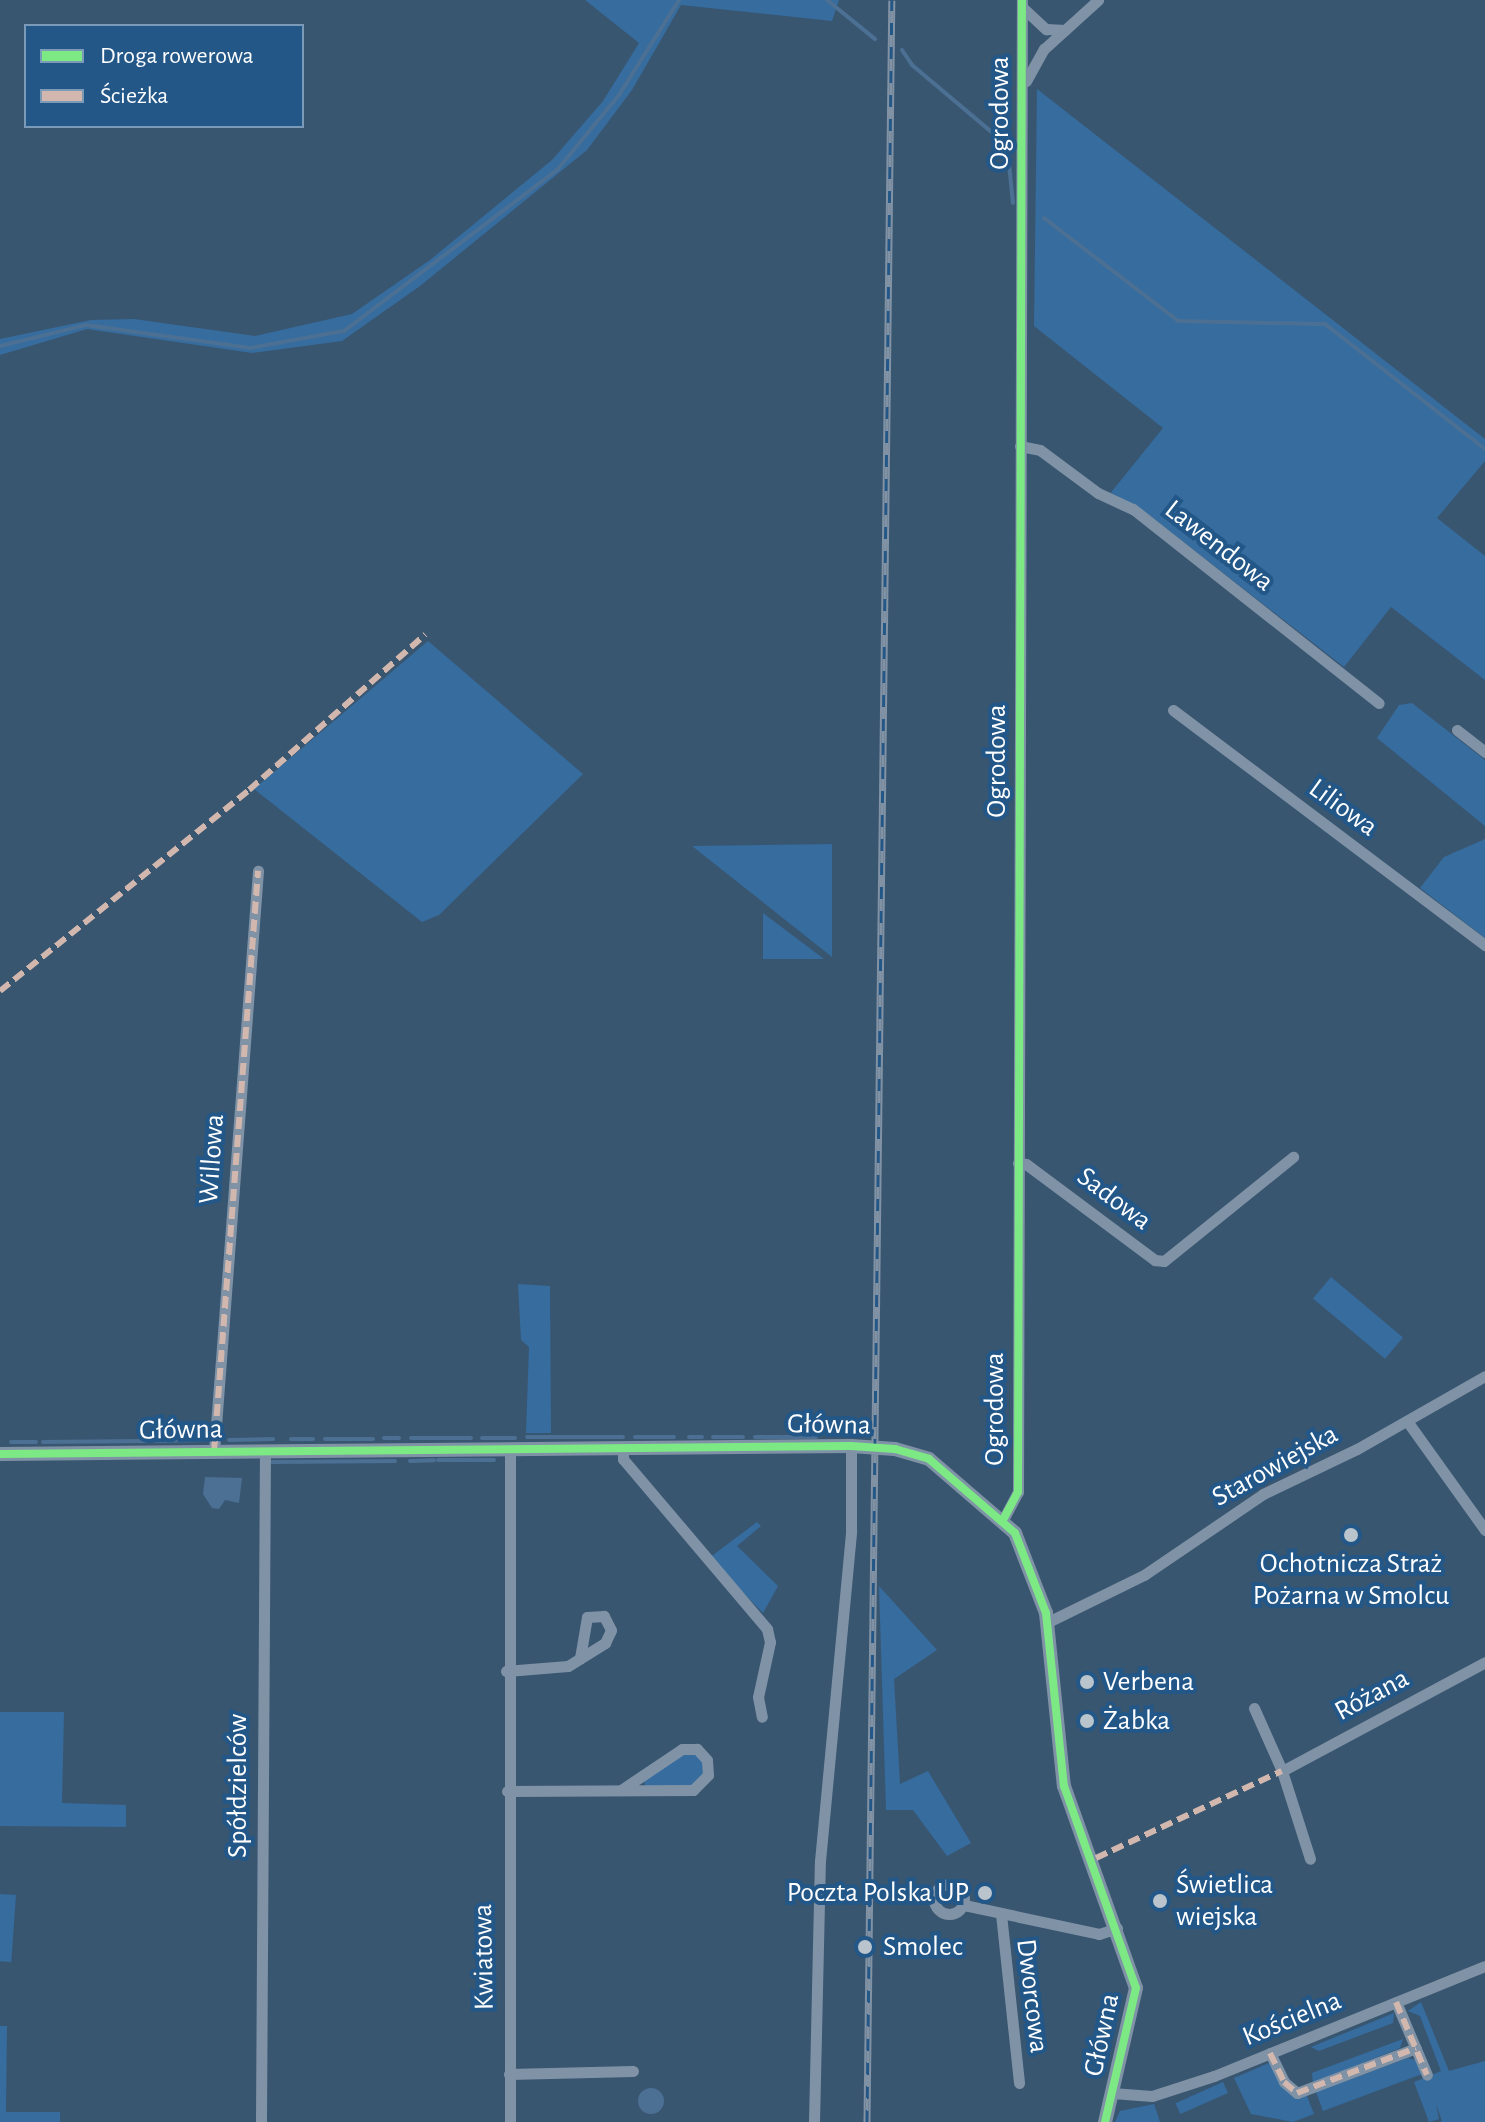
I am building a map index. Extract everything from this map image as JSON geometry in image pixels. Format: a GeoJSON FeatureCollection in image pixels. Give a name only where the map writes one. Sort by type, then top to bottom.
{"type":"FeatureCollection","features":[{"type":"Feature","properties":{"kind":"street","name":"Ogrodowa"},"geometry":{"type":"LineString","coordinates":[[1022,89],[1044,49],[1098,0]]}},
{"type":"Feature","properties":{"kind":"street","name":"Ogrodowa"},"geometry":{"type":"LineString","coordinates":[[1022,3],[1046,29],[1065,30]]}},
{"type":"Feature","properties":{"kind":"street","name":"Ogrodowa"},"geometry":{"type":"LineString","coordinates":[[1004,1518],[1018,1492],[1022,3]]}},
{"type":"Feature","properties":{"kind":"street","name":"Lawendowa"},"geometry":{"type":"LineString","coordinates":[[1020,446],[1040,450],[1098,493],[1133,509],[1379,703]]}},
{"type":"Feature","properties":{"kind":"street","name":"Liliowa"},"geometry":{"type":"LineString","coordinates":[[1173,710],[1485,945]]}},
{"type":"Feature","properties":{"kind":"street"},"geometry":{"type":"LineString","coordinates":[[1457,730],[1485,752]]}},
{"type":"Feature","properties":{"kind":"street","name":"Willowa"},"geometry":{"type":"LineString","coordinates":[[214,1452],[258,871]]}},
{"type":"Feature","properties":{"kind":"street","name":"Sadowa"},"geometry":{"type":"LineString","coordinates":[[1018,1163],[1026,1164],[1155,1260],[1164,1261],[1293,1157]]}},
{"type":"Feature","properties":{"kind":"street","name":"Starowiejska"},"geometry":{"type":"LineString","coordinates":[[1048,1622],[1144,1575],[1263,1494],[1407,1421],[1485,1376]]}},
{"type":"Feature","properties":{"kind":"street"},"geometry":{"type":"LineString","coordinates":[[1407,1421],[1485,1530]]}},
{"type":"Feature","properties":{"kind":"street"},"geometry":{"type":"LineString","coordinates":[[814,2122],[820,1861],[851,1531],[851,1446]]}},
{"type":"Feature","properties":{"kind":"street","name":"Główna"},"geometry":{"type":"LineString","coordinates":[[0,1454],[851,1446],[895,1449],[929,1459],[1004,1518],[1022,1546],[1048,1622],[1061,1772],[1117,1928],[1136,1996],[1105,2122]]}},
{"type":"Feature","properties":{"kind":"street"},"geometry":{"type":"LineString","coordinates":[[623,1448],[623,1459],[767,1629],[770,1642],[758,1697],[762,1717]]}},
{"type":"Feature","properties":{"kind":"street","name":"Kwiatowa"},"geometry":{"type":"LineString","coordinates":[[510,1449],[506,1671],[510,2122]]}},
{"type":"Feature","properties":{"kind":"street","name":"Spółdzielców"},"geometry":{"type":"LineString","coordinates":[[261,2122],[265,1451]]}},
{"type":"Feature","properties":{"kind":"street"},"geometry":{"type":"LineString","coordinates":[[506,1671],[553,1670],[580,1658]]}},
{"type":"Feature","properties":{"kind":"street","name":"Różana"},"geometry":{"type":"LineString","coordinates":[[1282,1771],[1485,1662]]}},
{"type":"Feature","properties":{"kind":"street"},"geometry":{"type":"LineString","coordinates":[[1254,1708],[1282,1771],[1310,1859]]}},
{"type":"Feature","properties":{"kind":"street"},"geometry":{"type":"LineString","coordinates":[[507,1791],[693,1790],[708,1775],[707,1760],[697,1749],[682,1749],[621,1790]]}},
{"type":"Feature","properties":{"kind":"street","name":"Dworcowa"},"geometry":{"type":"LineString","coordinates":[[964,1905],[1099,1934],[1117,1928]]}},
{"type":"Feature","properties":{"kind":"street","name":"Dworcowa"},"geometry":{"type":"LineString","coordinates":[[1001,1914],[1019,2083]]}},
{"type":"Feature","properties":{"kind":"street","name":"Kościelna"},"geometry":{"type":"LineString","coordinates":[[1112,2093],[1164,2093],[1485,1966]]}},
{"type":"Feature","properties":{"kind":"street"},"geometry":{"type":"LineString","coordinates":[[1396,2002],[1427,2075]]}},
{"type":"Feature","properties":{"kind":"street"},"geometry":{"type":"LineString","coordinates":[[1270,2053],[1284,2082],[1297,2093],[1416,2048]]}},
{"type":"Feature","properties":{"kind":"street"},"geometry":{"type":"LineString","coordinates":[[509,2074],[633,2071]]}},
{"type":"Feature","properties":{"kind":"shaded area"},"geometry":{"type":"Polygon","coordinates":[[[585,0],[839,0],[832,21],[681,5],[632,90],[587,150],[420,286],[342,341],[252,353],[87,329],[0,355],[0,339],[91,320],[134,319],[255,336],[352,314],[430,260],[552,160],[603,101],[639,43],[585,0]]]}},
{"type":"Feature","properties":{"kind":"shaded area"},"geometry":{"type":"Polygon","coordinates":[[[1037,89],[1485,439],[1485,461],[1437,518],[1485,556],[1485,680],[1391,607],[1344,667],[1136,505],[1109,495],[1163,428],[1034,326],[1037,89]]]}},
{"type":"Feature","properties":{"kind":"shaded area"},"geometry":{"type":"Polygon","coordinates":[[[428,641],[583,774],[439,915],[422,922],[254,789],[428,641]]]}},
{"type":"Feature","properties":{"kind":"shaded area"},"geometry":{"type":"Polygon","coordinates":[[[1412,703],[1485,760],[1485,826],[1377,738],[1399,705],[1412,703]]]}},
{"type":"Feature","properties":{"kind":"shaded area"},"geometry":{"type":"Polygon","coordinates":[[[1485,839],[1485,938],[1420,888],[1444,857],[1485,839]]]}},
{"type":"Feature","properties":{"kind":"shaded area"},"geometry":{"type":"Polygon","coordinates":[[[832,844],[832,957],[692,846],[832,844]]]}},
{"type":"Feature","properties":{"kind":"shaded area"},"geometry":{"type":"Polygon","coordinates":[[[763,913],[824,959],[763,959],[763,913]]]}},
{"type":"Feature","properties":{"kind":"shaded area"},"geometry":{"type":"Polygon","coordinates":[[[1331,1277],[1403,1337],[1385,1359],[1313,1298],[1331,1277]]]}},
{"type":"Feature","properties":{"kind":"shaded area"},"geometry":{"type":"Polygon","coordinates":[[[518,1284],[550,1286],[551,1433],[526,1433],[529,1347],[521,1340],[518,1284]]]}},
{"type":"Feature","properties":{"kind":"shaded area"},"geometry":{"type":"Polygon","coordinates":[[[205,1477],[242,1478],[239,1503],[225,1500],[219,1509],[212,1508],[203,1494],[205,1477]]]}},
{"type":"Feature","properties":{"kind":"shaded area"},"geometry":{"type":"Polygon","coordinates":[[[757,1522],[761,1526],[737,1546],[778,1586],[763,1613],[709,1558],[757,1522]]]}},
{"type":"Feature","properties":{"kind":"shaded area"},"geometry":{"type":"Polygon","coordinates":[[[879,1586],[937,1650],[894,1679],[900,1784],[928,1771],[971,1843],[947,1856],[913,1810],[886,1810],[879,1586]]]}},
{"type":"Feature","properties":{"kind":"shaded area"},"geometry":{"type":"Polygon","coordinates":[[[0,1712],[64,1712],[62,1803],[126,1805],[126,1827],[0,1826],[0,1712]]]}},
{"type":"Feature","properties":{"kind":"shaded area"},"geometry":{"type":"Polygon","coordinates":[[[687,1752],[700,1756],[705,1769],[700,1781],[689,1786],[645,1786],[644,1779],[687,1752]]]}},
{"type":"Feature","properties":{"kind":"shaded area"},"geometry":{"type":"Polygon","coordinates":[[[0,1894],[16,1895],[11,1962],[0,1961],[0,1894]]]}},
{"type":"Feature","properties":{"kind":"shaded area"},"geometry":{"type":"Polygon","coordinates":[[[1421,2002],[1449,2071],[1485,2061],[1485,2122],[1439,2122],[1442,2121],[1436,2104],[1439,2119],[1429,2122],[1414,2082],[1441,2071],[1420,2016],[1408,2011],[1421,2002]]]}},
{"type":"Feature","properties":{"kind":"shaded area"},"geometry":{"type":"Polygon","coordinates":[[[1394,2013],[1393,2023],[1319,2051],[1311,2047],[1394,2013]]]}},
{"type":"Feature","properties":{"kind":"shaded area"},"geometry":{"type":"Polygon","coordinates":[[[0,2026],[7,2026],[6,2112],[60,2112],[60,2122],[0,2122],[0,2026]]]}},
{"type":"Feature","properties":{"kind":"shaded area"},"geometry":{"type":"Polygon","coordinates":[[[1403,2039],[1400,2048],[1313,2083],[1312,2073],[1403,2039]]]}},
{"type":"Feature","properties":{"kind":"shaded area"},"geometry":{"type":"Polygon","coordinates":[[[1408,2058],[1416,2060],[1422,2074],[1323,2111],[1316,2092],[1408,2058]]]}},
{"type":"Feature","properties":{"kind":"shaded area"},"geometry":{"type":"Polygon","coordinates":[[[1269,2063],[1287,2092],[1307,2096],[1314,2114],[1293,2122],[1251,2114],[1234,2078],[1269,2063]]]}},
{"type":"Feature","properties":{"kind":"shaded area"},"geometry":{"type":"Polygon","coordinates":[[[1223,2082],[1228,2093],[1180,2114],[1175,2103],[1223,2082]]]}},
{"type":"Feature","properties":{"kind":"shaded area"},"geometry":{"type":"Polygon","coordinates":[[[651,2088],[661,2091],[664,2101],[661,2111],[651,2114],[641,2111],[638,2101],[641,2091],[651,2088]]]}},
{"type":"Feature","properties":{"kind":"shaded area"},"geometry":{"type":"Polygon","coordinates":[[[1154,2104],[1160,2122],[1115,2122],[1120,2111],[1154,2104]]]}},
{"type":"Feature","properties":{"kind":"waterway"},"geometry":{"type":"LineString","coordinates":[[0,346],[86,325],[250,348],[344,331],[557,170],[619,95],[679,0]]}},
{"type":"Feature","properties":{"kind":"waterway"},"geometry":{"type":"LineString","coordinates":[[827,0],[875,39]]}},
{"type":"Feature","properties":{"kind":"waterway"},"geometry":{"type":"LineString","coordinates":[[902,50],[912,65],[1007,145],[1013,203]]}},
{"type":"Feature","properties":{"kind":"waterway"},"geometry":{"type":"LineString","coordinates":[[1044,218],[1178,321],[1325,324],[1485,449]]}},
{"type":"Feature","properties":{"kind":"waterway"},"geometry":{"type":"LineString","coordinates":[[527,1437],[623,1437]]}},
{"type":"Feature","properties":{"kind":"waterway"},"geometry":{"type":"LineString","coordinates":[[635,1437],[674,1437]]}},
{"type":"Feature","properties":{"kind":"waterway"},"geometry":{"type":"LineString","coordinates":[[689,1437],[702,1437]]}},
{"type":"Feature","properties":{"kind":"waterway"},"geometry":{"type":"LineString","coordinates":[[713,1437],[743,1437]]}},
{"type":"Feature","properties":{"kind":"waterway"},"geometry":{"type":"LineString","coordinates":[[755,1437],[816,1437]]}},
{"type":"Feature","properties":{"kind":"waterway"},"geometry":{"type":"LineString","coordinates":[[384,1438],[399,1438]]}},
{"type":"Feature","properties":{"kind":"waterway"},"geometry":{"type":"LineString","coordinates":[[411,1438],[471,1438]]}},
{"type":"Feature","properties":{"kind":"waterway"},"geometry":{"type":"LineString","coordinates":[[482,1438],[515,1438]]}},
{"type":"Feature","properties":{"kind":"waterway"},"geometry":{"type":"LineString","coordinates":[[229,1440],[273,1439]]}},
{"type":"Feature","properties":{"kind":"waterway"},"geometry":{"type":"LineString","coordinates":[[291,1439],[313,1439]]}},
{"type":"Feature","properties":{"kind":"waterway"},"geometry":{"type":"LineString","coordinates":[[325,1439],[373,1439]]}},
{"type":"Feature","properties":{"kind":"waterway"},"geometry":{"type":"LineString","coordinates":[[156,1441],[202,1440]]}},
{"type":"Feature","properties":{"kind":"waterway"},"geometry":{"type":"LineString","coordinates":[[43,1442],[146,1441]]}},
{"type":"Feature","properties":{"kind":"waterway"},"geometry":{"type":"LineString","coordinates":[[11,1442],[36,1442]]}},
{"type":"Feature","properties":{"kind":"waterway"},"geometry":{"type":"LineString","coordinates":[[410,1461],[434,1460]]}},
{"type":"Feature","properties":{"kind":"waterway"},"geometry":{"type":"LineString","coordinates":[[438,1460],[494,1460]]}},
{"type":"Feature","properties":{"kind":"waterway"},"geometry":{"type":"LineString","coordinates":[[272,1462],[395,1461]]}},
{"type":"Feature","properties":{"kind":"railway"},"geometry":{"type":"LineString","coordinates":[[867,2122],[892,0]]}},
{"type":"Feature","properties":{"kind":"marked path"},"geometry":{"type":"LineString","coordinates":[[0,991],[249,790],[425,635]]}},
{"type":"Feature","properties":{"kind":"marked path"},"geometry":{"type":"LineString","coordinates":[[214,1452],[258,871]]}},
{"type":"Feature","properties":{"kind":"marked path"},"geometry":{"type":"LineString","coordinates":[[1096,1858],[1282,1771]]}},
{"type":"Feature","properties":{"kind":"marked path"},"geometry":{"type":"LineString","coordinates":[[1396,2002],[1427,2075]]}},
{"type":"Feature","properties":{"kind":"marked path"},"geometry":{"type":"LineString","coordinates":[[1270,2053],[1284,2082],[1297,2093],[1416,2048]]}},
{"type":"Feature","properties":{"kind":"cycle path"},"geometry":{"type":"LineString","coordinates":[[1004,1518],[1018,1492],[1022,0]]}},
{"type":"Feature","properties":{"kind":"cycle path"},"geometry":{"type":"LineString","coordinates":[[0,1454],[851,1446],[895,1449],[929,1459],[1015,1533],[1046,1613],[1064,1786],[1136,1988],[1105,2122]]}},
{"type":"Feature","properties":{"kind":"place","name":"Ochotnicza Straż Pożarna w Smolcu"},"geometry":{"type":"Point","coordinates":[1351,1535]}},
{"type":"Feature","properties":{"kind":"place","name":"Verbena"},"geometry":{"type":"Point","coordinates":[1087,1682]}},
{"type":"Feature","properties":{"kind":"place","name":"Żabka"},"geometry":{"type":"Point","coordinates":[1087,1721]}},
{"type":"Feature","properties":{"kind":"place","name":"Poczta Polska UP"},"geometry":{"type":"Point","coordinates":[985,1893]}},
{"type":"Feature","properties":{"kind":"place","name":"Świetlica wiejska"},"geometry":{"type":"Point","coordinates":[1160,1901]}},
{"type":"Feature","properties":{"kind":"place","name":"Smolec"},"geometry":{"type":"Point","coordinates":[865,1947]}}]}
